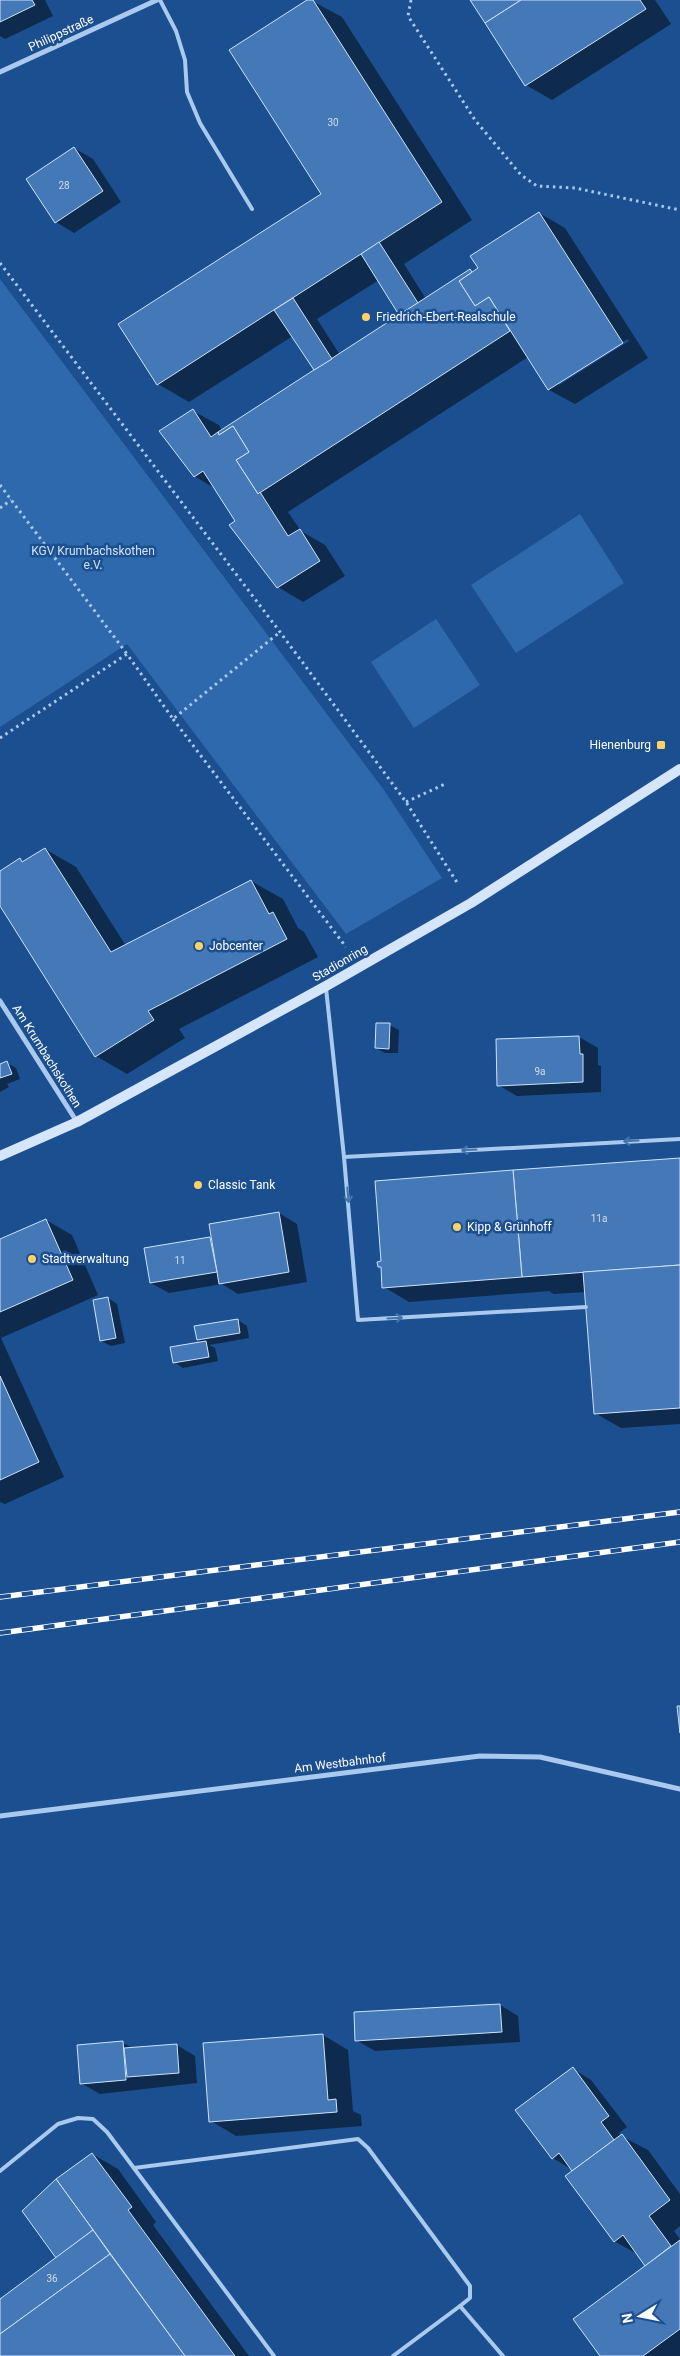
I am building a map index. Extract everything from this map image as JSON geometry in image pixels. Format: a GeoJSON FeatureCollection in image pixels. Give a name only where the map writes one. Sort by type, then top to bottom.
{"type":"FeatureCollection","features":[{"type":"Feature","properties":{"kind":"main road","name":"Stadionring"},"geometry":{"type":"LineString","coordinates":[[0,1156],[77,1122],[326,986],[471,903],[680,769]]}},
{"type":"Feature","properties":{"kind":"street","name":"Philippstraße"},"geometry":{"type":"LineString","coordinates":[[0,72],[158,0]]}},
{"type":"Feature","properties":{"kind":"street","name":"Am Krumbachskothen"},"geometry":{"type":"LineString","coordinates":[[0,1001],[77,1122]]}},
{"type":"Feature","properties":{"kind":"street","name":"Am Westbahnhof"},"geometry":{"type":"LineString","coordinates":[[0,1816],[480,1756],[540,1757],[680,1789]]}},
{"type":"Feature","properties":{"kind":"lane"},"geometry":{"type":"LineString","coordinates":[[158,0],[178,39],[185,60],[187,92],[200,123],[252,209]]}},
{"type":"Feature","properties":{"kind":"lane"},"geometry":{"type":"LineString","coordinates":[[326,986],[344,1157],[358,1320],[586,1307]]}},
{"type":"Feature","properties":{"kind":"lane"},"geometry":{"type":"LineString","coordinates":[[344,1157],[680,1138]]}},
{"type":"Feature","properties":{"kind":"lane"},"geometry":{"type":"LineString","coordinates":[[0,2171],[58,2124],[78,2118],[94,2119],[107,2132],[274,2356]]}},
{"type":"Feature","properties":{"kind":"lane"},"geometry":{"type":"LineString","coordinates":[[134,2168],[358,2139],[368,2148],[470,2286],[470,2298],[393,2356]]}},
{"type":"Feature","properties":{"kind":"lane"},"geometry":{"type":"LineString","coordinates":[[460,2306],[503,2356]]}},
{"type":"Feature","properties":{"kind":"path"},"geometry":{"type":"LineString","coordinates":[[411,0],[408,16],[475,120],[521,175],[537,186],[575,188],[680,210]]}},
{"type":"Feature","properties":{"kind":"path"},"geometry":{"type":"LineString","coordinates":[[0,263],[280,632],[406,802],[471,903]]}},
{"type":"Feature","properties":{"kind":"path"},"geometry":{"type":"LineString","coordinates":[[0,485],[127,654],[172,718],[361,966]]}},
{"type":"Feature","properties":{"kind":"path"},"geometry":{"type":"LineString","coordinates":[[0,508],[11,500]]}},
{"type":"Feature","properties":{"kind":"path"},"geometry":{"type":"LineString","coordinates":[[172,718],[280,632]]}},
{"type":"Feature","properties":{"kind":"path"},"geometry":{"type":"LineString","coordinates":[[0,738],[127,654]]}},
{"type":"Feature","properties":{"kind":"path"},"geometry":{"type":"LineString","coordinates":[[406,802],[447,783]]}},
{"type":"Feature","properties":{"kind":"green space","name":"KGV Krumbachskothen e.V."},"geometry":{"type":"Polygon","coordinates":[[[0,279],[384,790],[442,878],[346,934],[127,644],[0,727],[0,279]]]}},
{"type":"Feature","properties":{"kind":"green space"},"geometry":{"type":"Polygon","coordinates":[[[580,514],[624,583],[516,653],[471,585],[580,514]]]}},
{"type":"Feature","properties":{"kind":"green space"},"geometry":{"type":"Polygon","coordinates":[[[436,619],[480,685],[414,728],[371,662],[436,619]]]}},
{"type":"Feature","properties":{"kind":"building"},"geometry":{"type":"Polygon","coordinates":[[[0,0],[32,0],[35,5],[0,22],[0,0]]]}},
{"type":"Feature","properties":{"kind":"building"},"geometry":{"type":"Polygon","coordinates":[[[307,0],[313,0],[442,202],[157,385],[118,324],[321,194],[229,50],[307,0]]]}},
{"type":"Feature","properties":{"kind":"building"},"geometry":{"type":"Polygon","coordinates":[[[470,0],[521,0],[485,23],[470,0]]]}},
{"type":"Feature","properties":{"kind":"building"},"geometry":{"type":"Polygon","coordinates":[[[521,0],[640,0],[646,9],[525,86],[485,23],[521,0]]]}},
{"type":"Feature","properties":{"kind":"building"},"geometry":{"type":"Polygon","coordinates":[[[74,147],[103,191],[55,223],[26,179],[74,147]]]}},
{"type":"Feature","properties":{"kind":"building"},"geometry":{"type":"Polygon","coordinates":[[[539,212],[623,343],[548,390],[489,297],[475,306],[459,281],[478,268],[470,256],[539,212]]]}},
{"type":"Feature","properties":{"kind":"building"},"geometry":{"type":"Polygon","coordinates":[[[379,242],[418,303],[399,315],[361,254],[379,242]]]}},
{"type":"Feature","properties":{"kind":"building"},"geometry":{"type":"Polygon","coordinates":[[[470,269],[472,272],[459,281],[475,306],[489,297],[510,331],[258,494],[236,460],[249,452],[233,426],[219,435],[218,432],[470,269]]]}},
{"type":"Feature","properties":{"kind":"building"},"geometry":{"type":"Polygon","coordinates":[[[293,298],[332,359],[314,370],[274,310],[293,298]]]}},
{"type":"Feature","properties":{"kind":"building"},"geometry":{"type":"Polygon","coordinates":[[[193,409],[211,437],[218,432],[219,435],[233,426],[249,452],[236,460],[258,494],[260,492],[288,536],[300,529],[320,561],[277,588],[229,525],[235,521],[203,471],[194,477],[159,431],[193,409]]]}},
{"type":"Feature","properties":{"kind":"building","name":"Jobcenter"},"geometry":{"type":"Polygon","coordinates":[[[45,848],[111,952],[251,880],[269,914],[273,912],[287,939],[148,1011],[154,1020],[95,1057],[0,906],[0,871],[20,858],[22,862],[45,848]]]}},
{"type":"Feature","properties":{"kind":"building"},"geometry":{"type":"Polygon","coordinates":[[[376,1023],[390,1023],[389,1049],[375,1048],[376,1023]]]}},
{"type":"Feature","properties":{"kind":"building"},"geometry":{"type":"Polygon","coordinates":[[[579,1036],[580,1054],[583,1054],[583,1082],[497,1086],[496,1039],[579,1036]]]}},
{"type":"Feature","properties":{"kind":"building"},"geometry":{"type":"Polygon","coordinates":[[[7,1061],[12,1074],[0,1078],[0,1064],[7,1061]]]}},
{"type":"Feature","properties":{"kind":"building"},"geometry":{"type":"Polygon","coordinates":[[[680,1158],[680,1265],[522,1277],[513,1170],[680,1158]]]}},
{"type":"Feature","properties":{"kind":"building"},"geometry":{"type":"Polygon","coordinates":[[[513,1170],[522,1277],[382,1288],[381,1267],[378,1267],[377,1262],[381,1261],[375,1181],[513,1170]]]}},
{"type":"Feature","properties":{"kind":"building"},"geometry":{"type":"Polygon","coordinates":[[[279,1212],[289,1272],[219,1284],[209,1224],[279,1212]]]}},
{"type":"Feature","properties":{"kind":"building","name":"Stadtverwaltung"},"geometry":{"type":"Polygon","coordinates":[[[46,1219],[73,1280],[0,1312],[0,1239],[46,1219]]]}},
{"type":"Feature","properties":{"kind":"building"},"geometry":{"type":"Polygon","coordinates":[[[210,1237],[217,1272],[150,1283],[144,1248],[210,1237]]]}},
{"type":"Feature","properties":{"kind":"building"},"geometry":{"type":"Polygon","coordinates":[[[680,1265],[680,1408],[594,1414],[583,1272],[680,1265]]]}},
{"type":"Feature","properties":{"kind":"building"},"geometry":{"type":"Polygon","coordinates":[[[108,1297],[116,1338],[100,1341],[93,1300],[108,1297]]]}},
{"type":"Feature","properties":{"kind":"building"},"geometry":{"type":"Polygon","coordinates":[[[238,1319],[240,1333],[197,1340],[194,1326],[238,1319]]]}},
{"type":"Feature","properties":{"kind":"building"},"geometry":{"type":"Polygon","coordinates":[[[206,1341],[209,1357],[173,1363],[170,1347],[206,1341]]]}},
{"type":"Feature","properties":{"kind":"building"},"geometry":{"type":"Polygon","coordinates":[[[0,1376],[39,1462],[0,1480],[0,1376]]]}},
{"type":"Feature","properties":{"kind":"building"},"geometry":{"type":"Polygon","coordinates":[[[677,1706],[680,1706],[680,1733],[677,1706]]]}},
{"type":"Feature","properties":{"kind":"building"},"geometry":{"type":"Polygon","coordinates":[[[500,2004],[502,2032],[355,2041],[354,2012],[500,2004]]]}},
{"type":"Feature","properties":{"kind":"building"},"geometry":{"type":"Polygon","coordinates":[[[323,2034],[328,2100],[336,2099],[337,2112],[209,2122],[203,2043],[323,2034]]]}},
{"type":"Feature","properties":{"kind":"building"},"geometry":{"type":"Polygon","coordinates":[[[123,2041],[126,2080],[80,2084],[77,2045],[123,2041]]]}},
{"type":"Feature","properties":{"kind":"building"},"geometry":{"type":"Polygon","coordinates":[[[177,2044],[179,2073],[127,2077],[124,2048],[177,2044]]]}},
{"type":"Feature","properties":{"kind":"building"},"geometry":{"type":"Polygon","coordinates":[[[573,2067],[609,2116],[601,2122],[614,2140],[572,2171],[559,2153],[552,2159],[515,2110],[573,2067]]]}},
{"type":"Feature","properties":{"kind":"building"},"geometry":{"type":"Polygon","coordinates":[[[622,2134],[670,2200],[649,2216],[671,2246],[645,2266],[623,2235],[614,2242],[565,2176],[622,2134]]]}},
{"type":"Feature","properties":{"kind":"building"},"geometry":{"type":"Polygon","coordinates":[[[92,2153],[132,2207],[128,2210],[235,2356],[185,2356],[56,2179],[92,2153]]]}},
{"type":"Feature","properties":{"kind":"building"},"geometry":{"type":"Polygon","coordinates":[[[56,2179],[93,2230],[56,2258],[22,2211],[56,2179]]]}},
{"type":"Feature","properties":{"kind":"building"},"geometry":{"type":"Polygon","coordinates":[[[93,2230],[110,2254],[0,2334],[0,2299],[93,2230]]]}},
{"type":"Feature","properties":{"kind":"building"},"geometry":{"type":"Polygon","coordinates":[[[680,2240],[680,2329],[643,2356],[600,2356],[573,2319],[680,2240]]]}},
{"type":"Feature","properties":{"kind":"building"},"geometry":{"type":"Polygon","coordinates":[[[110,2254],[185,2356],[0,2356],[0,2334],[110,2254]]]}},
{"type":"Feature","properties":{"kind":"railway"},"geometry":{"type":"LineString","coordinates":[[0,1597],[680,1512]]}},
{"type":"Feature","properties":{"kind":"railway"},"geometry":{"type":"LineString","coordinates":[[0,1633],[680,1542]]}},
{"type":"Feature","properties":{"kind":"place","name":"Friedrich-Ebert-Realschule"},"geometry":{"type":"Point","coordinates":[366,317]}},
{"type":"Feature","properties":{"kind":"place","name":"Hienenburg"},"geometry":{"type":"Point","coordinates":[661,745]}},
{"type":"Feature","properties":{"kind":"place","name":"Jobcenter"},"geometry":{"type":"Point","coordinates":[199,946]}},
{"type":"Feature","properties":{"kind":"place","name":"Classic Tank"},"geometry":{"type":"Point","coordinates":[198,1185]}},
{"type":"Feature","properties":{"kind":"place","name":"Kipp & Grünhoff"},"geometry":{"type":"Point","coordinates":[457,1227]}},
{"type":"Feature","properties":{"kind":"place","name":"Stadtverwaltung"},"geometry":{"type":"Point","coordinates":[32,1259]}}]}
